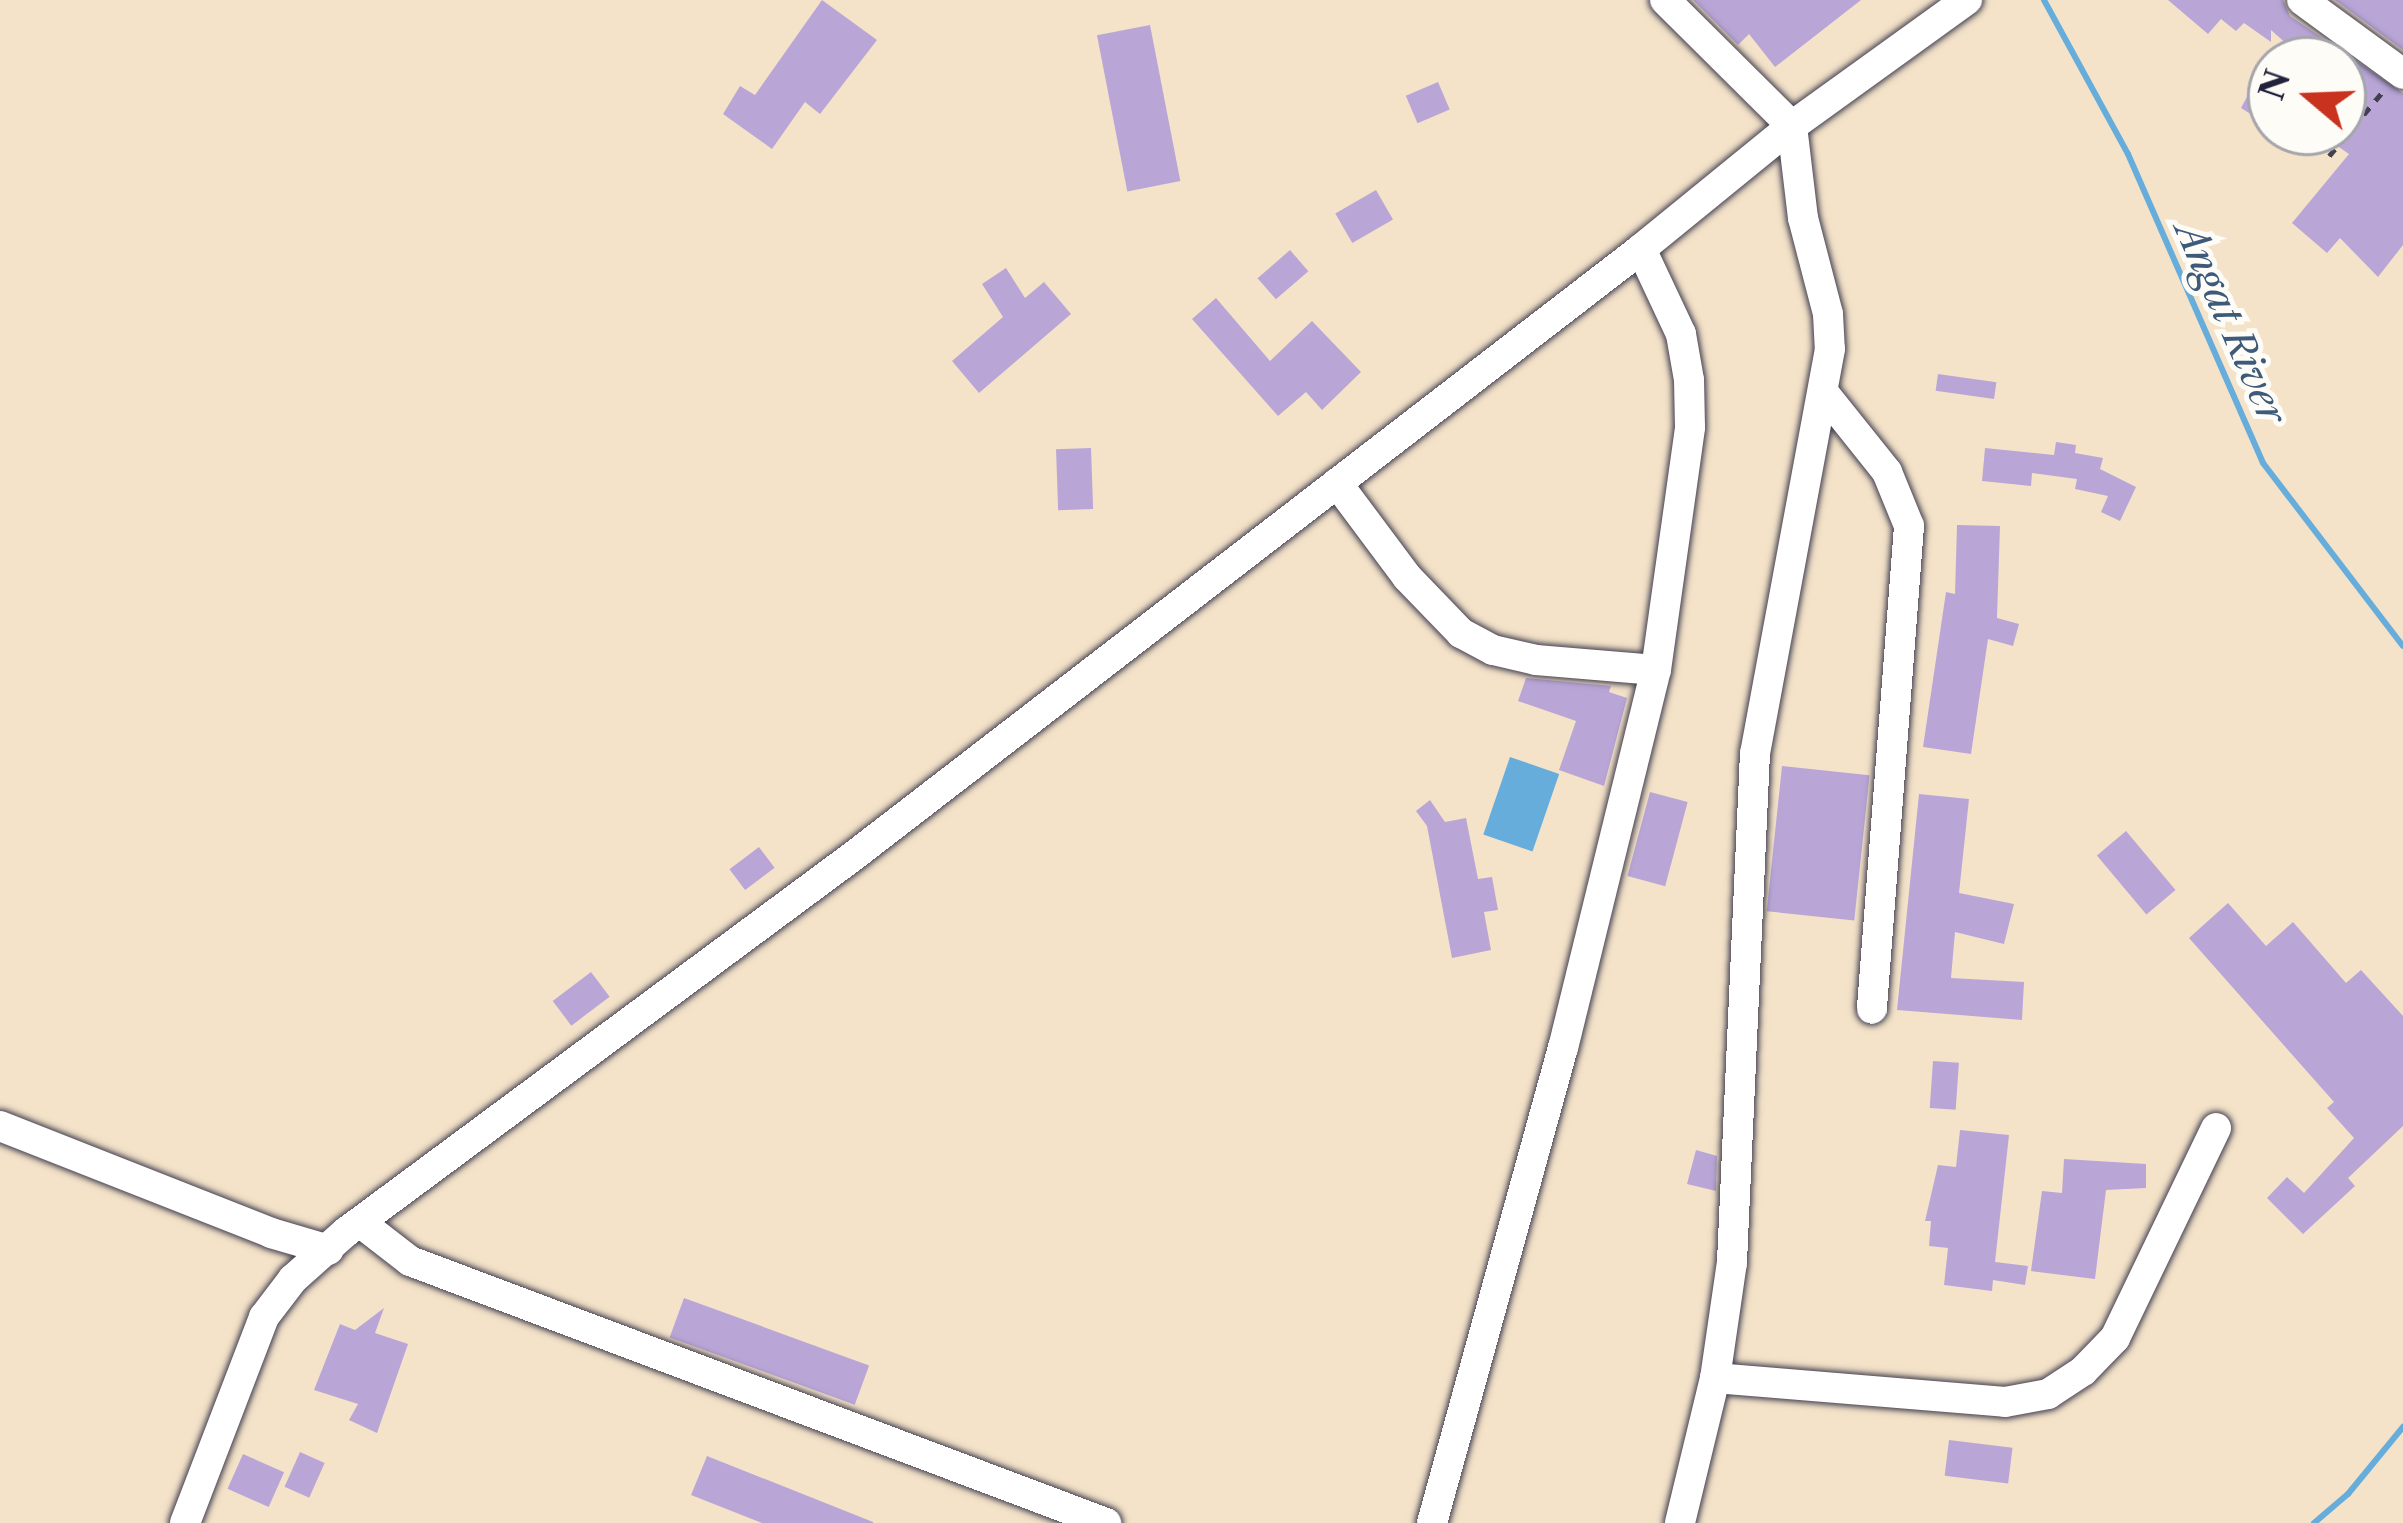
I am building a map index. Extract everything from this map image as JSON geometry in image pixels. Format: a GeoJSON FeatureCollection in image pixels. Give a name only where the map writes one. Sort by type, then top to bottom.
{"type":"FeatureCollection","features":[{"type":"Feature","properties":{"kind":"street"},"geometry":{"type":"LineString","coordinates":[[1665,0],[1792,126],[1803,218],[1828,314],[1824,393],[1755,753],[1732,1262],[1715,1378],[1680,1523]]}},
{"type":"Feature","properties":{"kind":"street"},"geometry":{"type":"LineString","coordinates":[[185,1523],[265,1317],[293,1279],[361,1223],[856,854],[1641,249],[1792,126],[1967,0]]}},
{"type":"Feature","properties":{"kind":"street"},"geometry":{"type":"LineString","coordinates":[[2302,0],[2402,71]]}},
{"type":"Feature","properties":{"kind":"street"},"geometry":{"type":"LineString","coordinates":[[1432,1523],[1568,1027],[1656,670],[1690,427],[1689,380],[1681,334],[1641,249]]}},
{"type":"Feature","properties":{"kind":"street"},"geometry":{"type":"LineString","coordinates":[[1824,393],[1887,472],[1902,498],[1909,526],[1872,1010]]}},
{"type":"Feature","properties":{"kind":"street"},"geometry":{"type":"LineString","coordinates":[[1337,483],[1407,577],[1461,633],[1493,650],[1536,660],[1656,670]]}},
{"type":"Feature","properties":{"kind":"street"},"geometry":{"type":"LineString","coordinates":[[0,1126],[271,1233],[328,1250]]}},
{"type":"Feature","properties":{"kind":"street"},"geometry":{"type":"LineString","coordinates":[[1715,1378],[2006,1402],[2048,1394],[2083,1371],[2115,1338],[2216,1128]]}},
{"type":"Feature","properties":{"kind":"street"},"geometry":{"type":"LineString","coordinates":[[361,1223],[410,1262],[1106,1523]]}},
{"type":"Feature","properties":{"kind":"path"},"geometry":{"type":"LineString","coordinates":[[2367,112],[2402,71]]}},
{"type":"Feature","properties":{"kind":"water"},"geometry":{"type":"Polygon","coordinates":[[[1510,757],[1559,774],[1532,851],[1483,835],[1510,757]]]}},
{"type":"Feature","properties":{"kind":"building"},"geometry":{"type":"Polygon","coordinates":[[[822,0],[877,40],[820,114],[805,102],[772,149],[723,114],[740,86],[755,95],[822,0]]]}},
{"type":"Feature","properties":{"kind":"building"},"geometry":{"type":"Polygon","coordinates":[[[1693,0],[1861,0],[1775,67],[1749,34],[1738,45],[1693,0]]]}},
{"type":"Feature","properties":{"kind":"building"},"geometry":{"type":"Polygon","coordinates":[[[2168,0],[2283,0],[2290,16],[2319,36],[2278,36],[2271,30],[2271,36],[2262,36],[2244,23],[2236,31],[2221,19],[2208,34],[2168,0]]]}},
{"type":"Feature","properties":{"kind":"building"},"geometry":{"type":"Polygon","coordinates":[[[2335,0],[2403,0],[2403,50],[2335,0]]]}},
{"type":"Feature","properties":{"kind":"building"},"geometry":{"type":"Polygon","coordinates":[[[1150,25],[1180,181],[1127,191],[1097,35],[1150,25]]]}},
{"type":"Feature","properties":{"kind":"building"},"geometry":{"type":"Polygon","coordinates":[[[2367,68],[2403,93],[2403,245],[2378,277],[2340,238],[2327,253],[2292,223],[2347,156],[2367,156],[2367,68]]]}},
{"type":"Feature","properties":{"kind":"building"},"geometry":{"type":"Polygon","coordinates":[[[1438,82],[1450,110],[1418,123],[1406,96],[1438,82]]]}},
{"type":"Feature","properties":{"kind":"building"},"geometry":{"type":"Polygon","coordinates":[[[1376,190],[1393,219],[1352,243],[1335,214],[1376,190]]]}},
{"type":"Feature","properties":{"kind":"building"},"geometry":{"type":"Polygon","coordinates":[[[1290,250],[1308,271],[1276,299],[1258,278],[1290,250]]]}},
{"type":"Feature","properties":{"kind":"building"},"geometry":{"type":"Polygon","coordinates":[[[1006,268],[1025,298],[1044,282],[1071,314],[979,393],[952,361],[1003,317],[982,284],[1006,268]]]}},
{"type":"Feature","properties":{"kind":"building"},"geometry":{"type":"Polygon","coordinates":[[[1216,298],[1270,361],[1312,321],[1361,372],[1322,410],[1306,392],[1278,416],[1192,319],[1216,298]]]}},
{"type":"Feature","properties":{"kind":"building"},"geometry":{"type":"Polygon","coordinates":[[[1938,374],[1996,382],[1994,399],[1936,391],[1938,374]]]}},
{"type":"Feature","properties":{"kind":"building"},"geometry":{"type":"Polygon","coordinates":[[[2056,442],[2076,445],[2075,453],[2103,458],[2100,469],[2136,487],[2120,521],[2101,512],[2108,496],[2075,489],[2077,479],[2032,473],[2031,486],[1982,481],[1985,448],[2054,455],[2056,442]]]}},
{"type":"Feature","properties":{"kind":"building"},"geometry":{"type":"Polygon","coordinates":[[[1091,448],[1093,509],[1058,510],[1056,449],[1091,448]]]}},
{"type":"Feature","properties":{"kind":"building"},"geometry":{"type":"Polygon","coordinates":[[[1957,525],[2000,526],[1997,618],[2019,624],[2013,646],[1988,639],[1971,754],[1923,747],[1946,592],[1955,594],[1957,525]]]}},
{"type":"Feature","properties":{"kind":"building"},"geometry":{"type":"Polygon","coordinates":[[[1526,678],[1611,686],[1609,692],[1627,698],[1604,786],[1559,770],[1576,721],[1518,701],[1526,678]]]}},
{"type":"Feature","properties":{"kind":"building"},"geometry":{"type":"Polygon","coordinates":[[[1782,766],[1870,775],[1854,920],[1767,911],[1782,766]]]}},
{"type":"Feature","properties":{"kind":"building"},"geometry":{"type":"Polygon","coordinates":[[[1650,792],[1688,802],[1665,886],[1627,876],[1650,792]]]}},
{"type":"Feature","properties":{"kind":"building"},"geometry":{"type":"Polygon","coordinates":[[[1919,794],[1969,799],[1959,893],[2014,904],[2004,944],[1955,932],[1951,978],[2024,982],[2022,1020],[1897,1010],[1919,794]]]}},
{"type":"Feature","properties":{"kind":"building"},"geometry":{"type":"Polygon","coordinates":[[[1430,800],[1445,822],[1466,818],[1478,879],[1492,877],[1498,910],[1484,912],[1491,950],[1452,958],[1427,826],[1416,811],[1430,800]]]}},
{"type":"Feature","properties":{"kind":"building"},"geometry":{"type":"Polygon","coordinates":[[[2126,831],[2175,890],[2146,914],[2097,855],[2126,831]]]}},
{"type":"Feature","properties":{"kind":"building"},"geometry":{"type":"Polygon","coordinates":[[[759,847],[775,868],[745,890],[729,869],[759,847]]]}},
{"type":"Feature","properties":{"kind":"building"},"geometry":{"type":"Polygon","coordinates":[[[2228,903],[2266,946],[2293,922],[2346,983],[2361,970],[2403,1016],[2403,1126],[2348,1178],[2355,1186],[2303,1234],[2267,1198],[2287,1177],[2304,1193],[2354,1138],[2327,1108],[2334,1102],[2189,938],[2228,903]]]}},
{"type":"Feature","properties":{"kind":"building"},"geometry":{"type":"Polygon","coordinates":[[[591,972],[610,997],[571,1026],[553,1001],[591,972]]]}},
{"type":"Feature","properties":{"kind":"building"},"geometry":{"type":"Polygon","coordinates":[[[1933,1061],[1959,1063],[1956,1110],[1930,1108],[1933,1061]]]}},
{"type":"Feature","properties":{"kind":"building"},"geometry":{"type":"Polygon","coordinates":[[[1960,1130],[2009,1135],[1995,1262],[2028,1266],[2025,1285],[1993,1280],[1992,1291],[1944,1285],[1948,1248],[1929,1246],[1931,1221],[1925,1221],[1938,1165],[1956,1167],[1960,1130]]]}},
{"type":"Feature","properties":{"kind":"building"},"geometry":{"type":"Polygon","coordinates":[[[1696,1150],[1717,1156],[1716,1191],[1687,1184],[1696,1150]]]}},
{"type":"Feature","properties":{"kind":"building"},"geometry":{"type":"Polygon","coordinates":[[[2064,1159],[2146,1164],[2146,1188],[2106,1190],[2095,1279],[2031,1271],[2042,1191],[2062,1193],[2064,1159]]]}},
{"type":"Feature","properties":{"kind":"building"},"geometry":{"type":"Polygon","coordinates":[[[684,1298],[869,1365],[855,1405],[670,1337],[684,1298]]]}},
{"type":"Feature","properties":{"kind":"building"},"geometry":{"type":"Polygon","coordinates":[[[384,1308],[375,1333],[408,1344],[377,1433],[349,1420],[358,1404],[314,1390],[340,1324],[355,1330],[384,1308]]]}},
{"type":"Feature","properties":{"kind":"building"},"geometry":{"type":"Polygon","coordinates":[[[1949,1440],[2013,1448],[2008,1484],[1945,1476],[1949,1440]]]}},
{"type":"Feature","properties":{"kind":"building"},"geometry":{"type":"Polygon","coordinates":[[[300,1452],[325,1463],[309,1498],[285,1487],[300,1452]]]}},
{"type":"Feature","properties":{"kind":"building"},"geometry":{"type":"Polygon","coordinates":[[[243,1454],[284,1472],[269,1507],[228,1489],[243,1454]]]}},
{"type":"Feature","properties":{"kind":"building"},"geometry":{"type":"Polygon","coordinates":[[[707,1456],[873,1523],[762,1523],[691,1495],[707,1456]]]}},
{"type":"Feature","properties":{"kind":"waterway","name":"Angat River"},"geometry":{"type":"LineString","coordinates":[[2044,0],[2128,154],[2263,463],[2403,646]]}},
{"type":"Feature","properties":{"kind":"waterway","name":"Angat River"},"geometry":{"type":"LineString","coordinates":[[2314,1523],[2348,1494],[2403,1427]]}}]}
